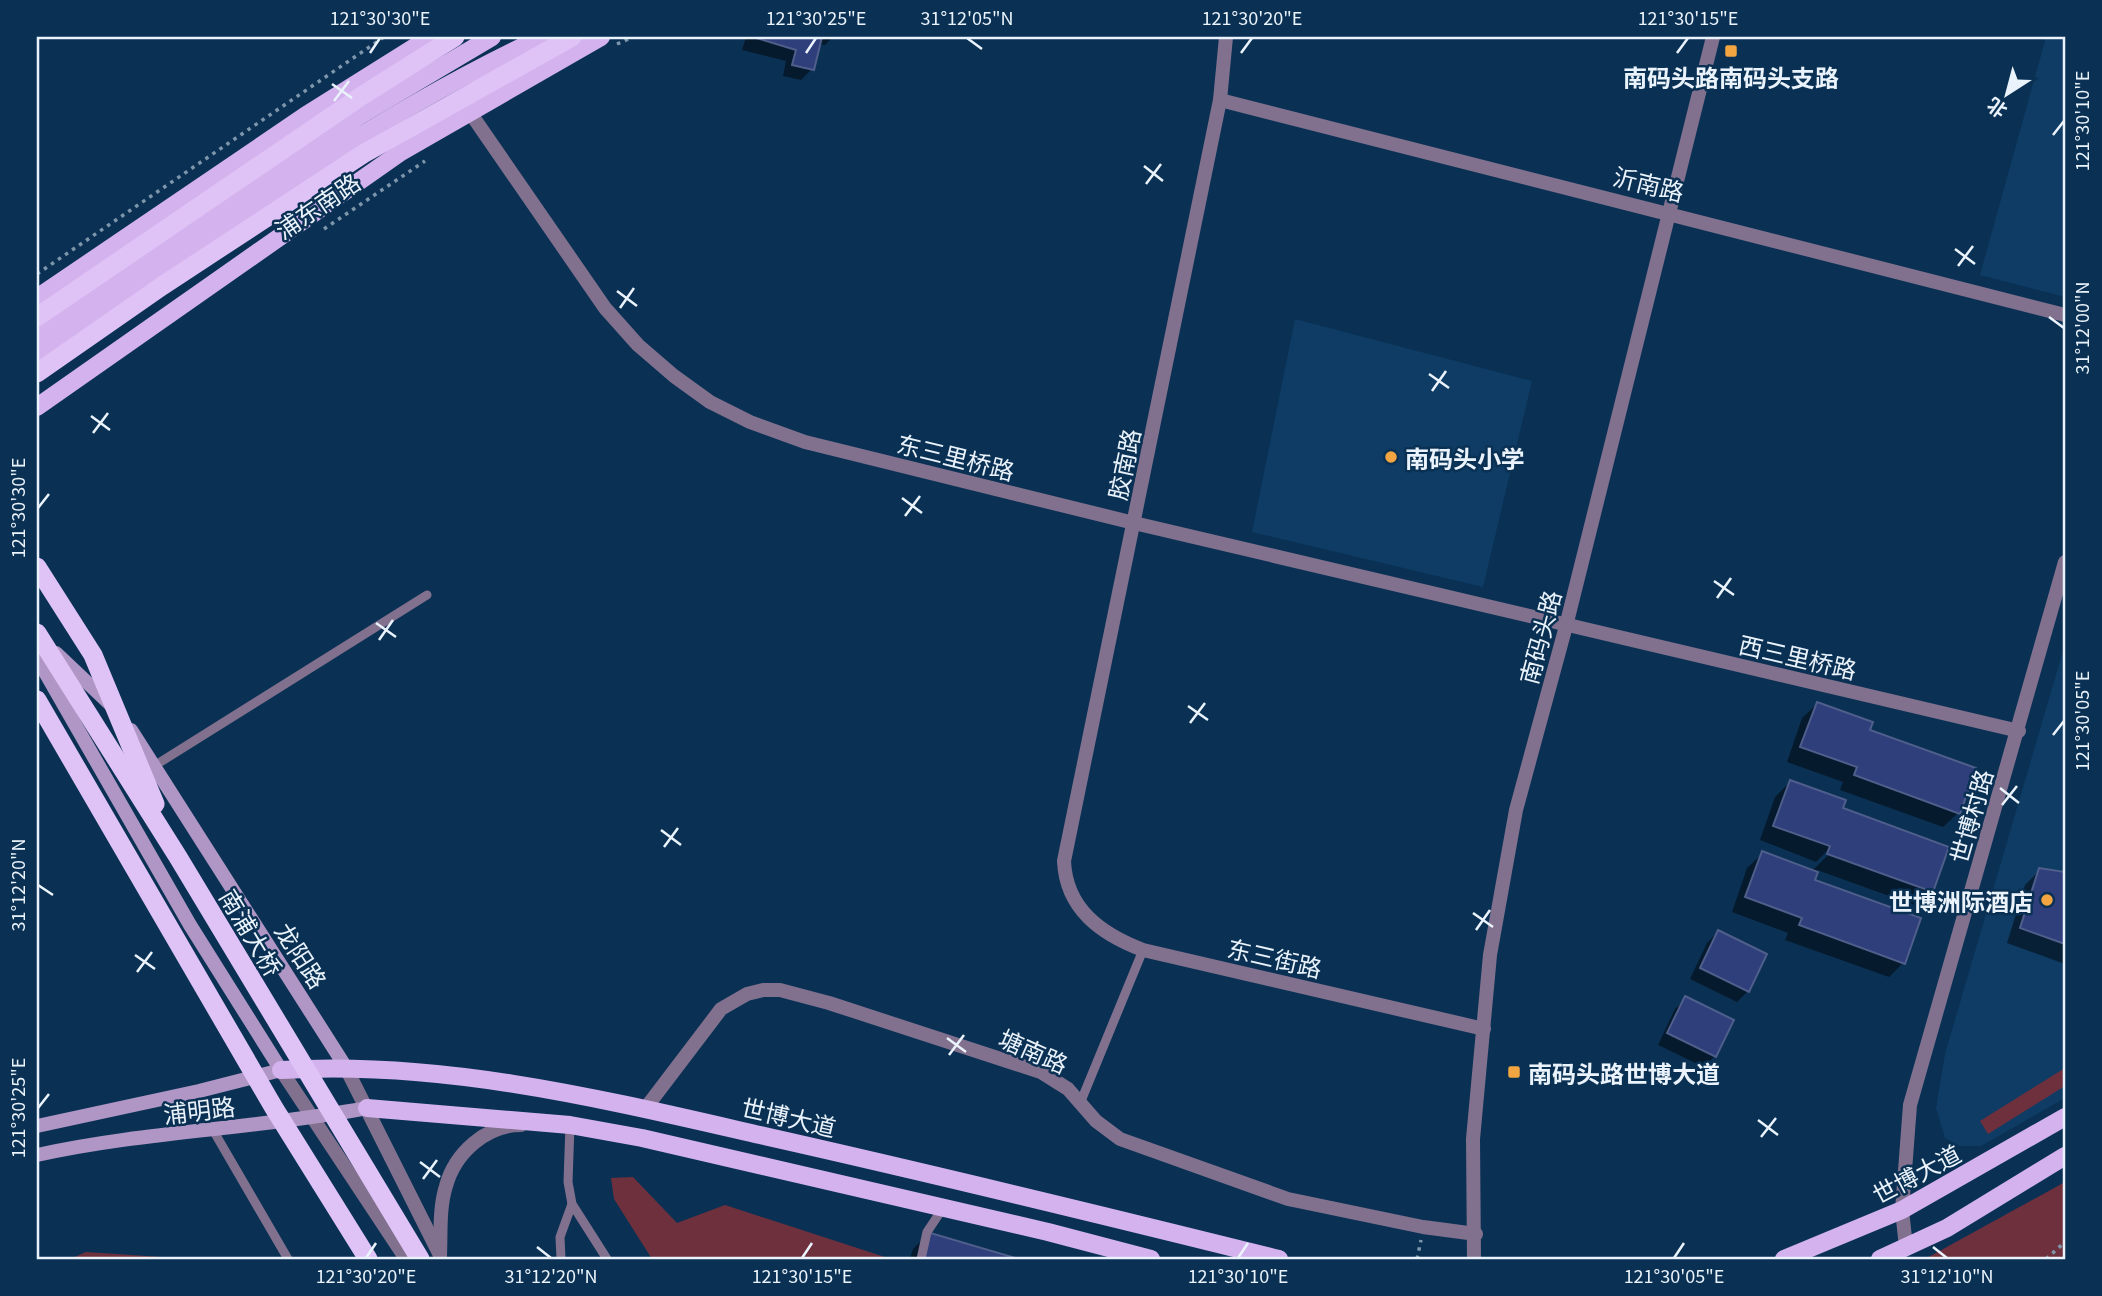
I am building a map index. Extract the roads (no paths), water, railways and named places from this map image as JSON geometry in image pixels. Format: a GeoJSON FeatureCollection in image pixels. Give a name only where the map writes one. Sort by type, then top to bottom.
{"type":"FeatureCollection","features":[{"type":"Feature","properties":{"kind":"highway"},"geometry":{"type":"LineString","coordinates":[[37,317],[455,37]]}},
{"type":"Feature","properties":{"kind":"highway"},"geometry":{"type":"LineString","coordinates":[[37,373],[162,286],[363,154],[572,37]]}},
{"type":"Feature","properties":{"kind":"highway"},"geometry":{"type":"LineString","coordinates":[[37,566],[93,656],[178,857]]}},
{"type":"Feature","properties":{"kind":"highway","name":"南浦大桥"},"geometry":{"type":"LineString","coordinates":[[37,634],[178,857],[420,1259]]}},
{"type":"Feature","properties":{"kind":"highway"},"geometry":{"type":"LineString","coordinates":[[37,700],[274,1108],[368,1259]]}},
{"type":"Feature","properties":{"kind":"main road","name":"浦东南路"},"geometry":{"type":"LineString","coordinates":[[37,336],[359,116],[492,37]]}},
{"type":"Feature","properties":{"kind":"main road","name":"浦东南路"},"geometry":{"type":"LineString","coordinates":[[37,356],[247,209],[377,126],[491,61],[543,37]]}},
{"type":"Feature","properties":{"kind":"main road"},"geometry":{"type":"LineString","coordinates":[[37,299],[305,116],[424,39]]}},
{"type":"Feature","properties":{"kind":"main road","name":"浦东南路"},"geometry":{"type":"LineString","coordinates":[[37,407],[401,152],[469,111],[605,42]]}},
{"type":"Feature","properties":{"kind":"main road","name":"龙阳路"},"geometry":{"type":"LineString","coordinates":[[37,634],[123,717],[345,1066]]}},
{"type":"Feature","properties":{"kind":"main road"},"geometry":{"type":"LineString","coordinates":[[37,659],[190,925],[281,1070]]}},
{"type":"Feature","properties":{"kind":"main road","name":"世博大道"},"geometry":{"type":"LineString","coordinates":[[281,1070],[345,1066],[415,1069],[645,1109],[1056,1204],[1279,1259]]}},
{"type":"Feature","properties":{"kind":"main road","name":"浦明路"},"geometry":{"type":"LineString","coordinates":[[37,1126],[173,1097],[281,1070]]}},
{"type":"Feature","properties":{"kind":"main road"},"geometry":{"type":"LineString","coordinates":[[367,1108],[570,1125],[642,1138],[1151,1259]]}},
{"type":"Feature","properties":{"kind":"main road","name":"浦明路"},"geometry":{"type":"LineString","coordinates":[[37,1155],[76,1146],[313,1118],[367,1108]]}},
{"type":"Feature","properties":{"kind":"main road","name":"世博大道"},"geometry":{"type":"LineString","coordinates":[[1784,1259],[1902,1210],[2065,1117]]}},
{"type":"Feature","properties":{"kind":"main road"},"geometry":{"type":"LineString","coordinates":[[1880,1259],[1988,1205],[2065,1156]]}},
{"type":"Feature","properties":{"kind":"street","name":"胶南路"},"geometry":{"type":"LineString","coordinates":[[1072,898],[1065,880],[1064,861],[1220,100],[1226,37]]}},
{"type":"Feature","properties":{"kind":"street","name":"南码头路"},"geometry":{"type":"LineString","coordinates":[[1474,1259],[1476,1234],[1473,1139],[1490,955],[1516,810],[1672,212],[1713,37]]}},
{"type":"Feature","properties":{"kind":"street","name":"沂南路"},"geometry":{"type":"LineString","coordinates":[[1220,100],[1672,212],[2065,315]]}},
{"type":"Feature","properties":{"kind":"street","name":"东三里桥路"},"geometry":{"type":"LineString","coordinates":[[469,111],[606,308],[638,345],[710,402],[750,422],[805,442],[1566,626]]}},
{"type":"Feature","properties":{"kind":"street","name":"世博村路"},"geometry":{"type":"LineString","coordinates":[[1906,1247],[1902,1210],[1910,1105],[2019,731],[2065,562]]}},
{"type":"Feature","properties":{"kind":"street","name":"西三里桥路"},"geometry":{"type":"LineString","coordinates":[[1566,626],[2019,731]]}},
{"type":"Feature","properties":{"kind":"street","name":"东三街路"},"geometry":{"type":"LineString","coordinates":[[1072,898],[1084,915],[1101,930],[1120,942],[1143,950],[1484,1029]]}},
{"type":"Feature","properties":{"kind":"street","name":"塘南路"},"geometry":{"type":"LineString","coordinates":[[645,1109],[721,1009],[747,993],[780,990],[1022,1064],[1056,1080],[1081,1101],[1096,1121],[1120,1139],[1262,1191],[1361,1215],[1476,1234]]}},
{"type":"Feature","properties":{"kind":"street","name":"龙阳路"},"geometry":{"type":"LineString","coordinates":[[345,1066],[440,1258]]}},
{"type":"Feature","properties":{"kind":"street"},"geometry":{"type":"LineString","coordinates":[[281,1070],[406,1259]]}},
{"type":"Feature","properties":{"kind":"street"},"geometry":{"type":"LineString","coordinates":[[440,1258],[446,1185],[468,1147],[490,1132],[515,1125],[570,1125]]}},
{"type":"Feature","properties":{"kind":"lane"},"geometry":{"type":"LineString","coordinates":[[154,766],[427,595]]}},
{"type":"Feature","properties":{"kind":"lane"},"geometry":{"type":"LineString","coordinates":[[1081,1101],[1143,950]]}},
{"type":"Feature","properties":{"kind":"lane"},"geometry":{"type":"LineString","coordinates":[[570,1125],[568,1182],[572,1204],[607,1259]]}},
{"type":"Feature","properties":{"kind":"lane"},"geometry":{"type":"LineString","coordinates":[[213,1130],[288,1259]]}},
{"type":"Feature","properties":{"kind":"lane"},"geometry":{"type":"LineString","coordinates":[[561,1259],[560,1237],[572,1204]]}},
{"type":"Feature","properties":{"kind":"lane"},"geometry":{"type":"LineString","coordinates":[[921,1259],[927,1232],[943,1208]]}},
{"type":"Feature","properties":{"kind":"place","name":"南码头路南码头支路"},"geometry":{"type":"Point","coordinates":[1731,51]}},
{"type":"Feature","properties":{"kind":"place","name":"南码头小学"},"geometry":{"type":"Point","coordinates":[1391,457]}},
{"type":"Feature","properties":{"kind":"place","name":"世博洲际酒店"},"geometry":{"type":"Point","coordinates":[2047,900]}},
{"type":"Feature","properties":{"kind":"place","name":"南码头路世博大道"},"geometry":{"type":"Point","coordinates":[1514,1072]}}]}
